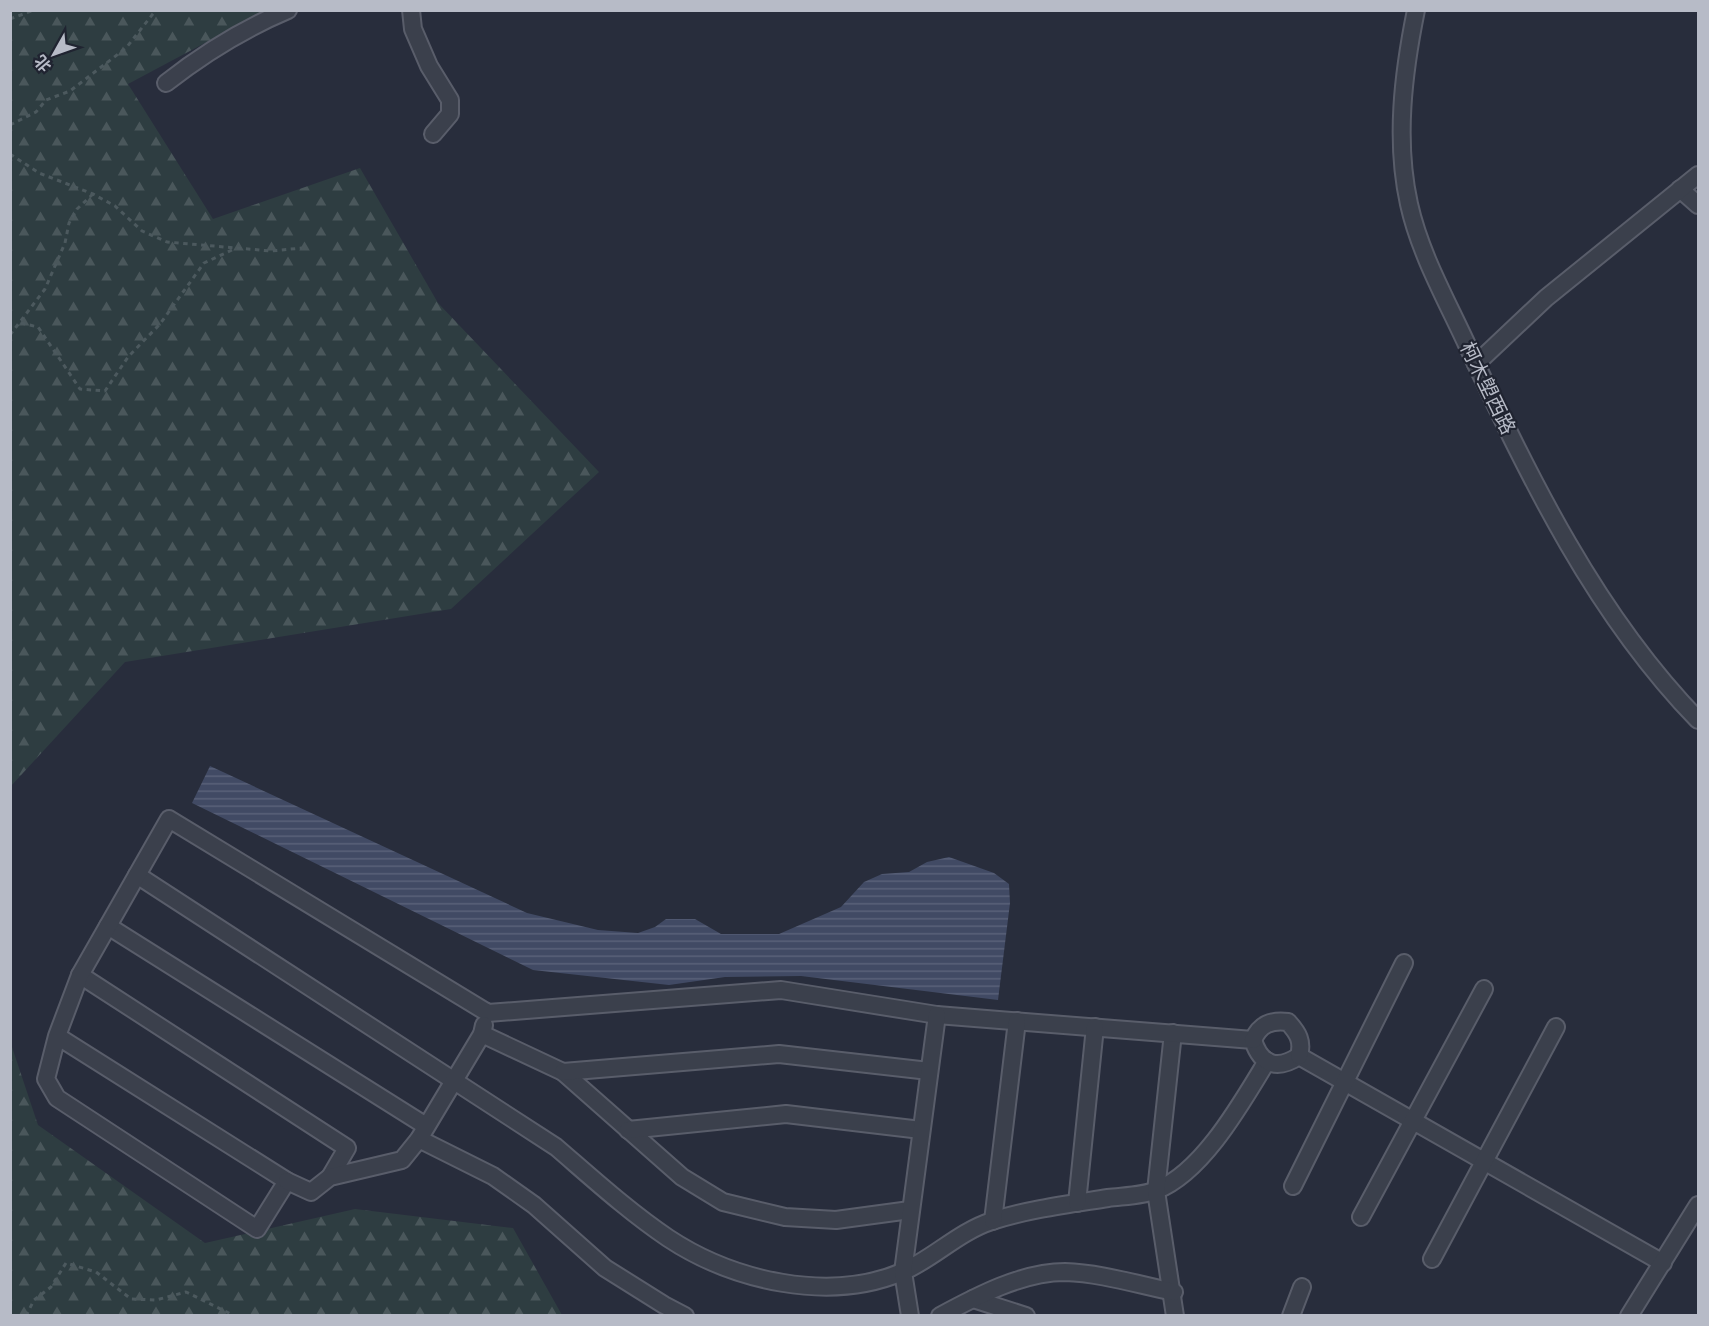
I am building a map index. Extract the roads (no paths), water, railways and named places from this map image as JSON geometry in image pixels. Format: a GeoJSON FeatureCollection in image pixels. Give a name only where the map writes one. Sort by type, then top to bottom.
{"type":"FeatureCollection","features":[{"type":"Feature","properties":{"kind":"street"},"geometry":{"type":"LineString","coordinates":[[166,83],[203,54],[264,20],[288,10]]}},
{"type":"Feature","properties":{"kind":"street"},"geometry":{"type":"LineString","coordinates":[[411,10],[413,29],[429,66],[450,100],[450,114],[433,134]]}},
{"type":"Feature","properties":{"kind":"street","name":"柯木塱西路"},"geometry":{"type":"LineString","coordinates":[[1416,10],[1406,66],[1402,148],[1409,205],[1427,258],[1476,364],[1587,577],[1650,667],[1698,720]]}},
{"type":"Feature","properties":{"kind":"street"},"geometry":{"type":"LineString","coordinates":[[1476,364],[1546,298],[1698,175]]}},
{"type":"Feature","properties":{"kind":"street"},"geometry":{"type":"LineString","coordinates":[[1680,189],[1698,205]]}},
{"type":"Feature","properties":{"kind":"street"},"geometry":{"type":"LineString","coordinates":[[287,1180],[257,1229],[57,1098],[46,1079],[57,1036],[80,975],[168,819],[488,1013],[781,990],[937,1016],[1253,1040]]}},
{"type":"Feature","properties":{"kind":"street"},"geometry":{"type":"LineString","coordinates":[[137,875],[556,1147],[606,1191],[670,1239],[736,1271],[798,1287],[857,1285],[903,1272],[968,1231],[993,1221],[1077,1203],[1156,1191],[1176,1179],[1212,1145],[1267,1061]]}},
{"type":"Feature","properties":{"kind":"street"},"geometry":{"type":"LineString","coordinates":[[108,926],[422,1133],[493,1176],[534,1205],[605,1268],[685,1316]]}},
{"type":"Feature","properties":{"kind":"street"},"geometry":{"type":"LineString","coordinates":[[1293,1186],[1404,963]]}},
{"type":"Feature","properties":{"kind":"street"},"geometry":{"type":"LineString","coordinates":[[57,1036],[287,1180],[311,1192],[330,1177],[347,1148],[80,975]]}},
{"type":"Feature","properties":{"kind":"street"},"geometry":{"type":"LineString","coordinates":[[1361,1217],[1484,989]]}},
{"type":"Feature","properties":{"kind":"street"},"geometry":{"type":"LineString","coordinates":[[330,1177],[402,1160],[422,1133],[482,1034],[488,1013]]}},
{"type":"Feature","properties":{"kind":"street"},"geometry":{"type":"LineString","coordinates":[[910,1316],[903,1272],[937,1016]]}},
{"type":"Feature","properties":{"kind":"street"},"geometry":{"type":"LineString","coordinates":[[1275,1020],[1288,1022],[1296,1031],[1302,1045],[1299,1056],[1287,1064],[1273,1064],[1260,1057],[1253,1040],[1257,1030],[1275,1020]]}},
{"type":"Feature","properties":{"kind":"street"},"geometry":{"type":"LineString","coordinates":[[993,1221],[1017,1021]]}},
{"type":"Feature","properties":{"kind":"street"},"geometry":{"type":"LineString","coordinates":[[1077,1203],[1095,1027]]}},
{"type":"Feature","properties":{"kind":"street"},"geometry":{"type":"LineString","coordinates":[[1432,1259],[1556,1027]]}},
{"type":"Feature","properties":{"kind":"street"},"geometry":{"type":"LineString","coordinates":[[482,1034],[563,1072],[682,1177],[723,1202],[785,1217],[836,1220],[910,1210]]}},
{"type":"Feature","properties":{"kind":"street"},"geometry":{"type":"LineString","coordinates":[[1173,1034],[1156,1191],[1174,1292],[1175,1316]]}},
{"type":"Feature","properties":{"kind":"street"},"geometry":{"type":"LineString","coordinates":[[563,1072],[779,1054],[929,1071]]}},
{"type":"Feature","properties":{"kind":"street"},"geometry":{"type":"LineString","coordinates":[[1299,1056],[1347,1081],[1663,1263]]}},
{"type":"Feature","properties":{"kind":"street"},"geometry":{"type":"LineString","coordinates":[[628,1130],[786,1114],[921,1130]]}},
{"type":"Feature","properties":{"kind":"street"},"geometry":{"type":"LineString","coordinates":[[1629,1316],[1698,1205]]}},
{"type":"Feature","properties":{"kind":"street"},"geometry":{"type":"LineString","coordinates":[[940,1316],[973,1299],[1024,1279],[1064,1272],[1174,1292]]}},
{"type":"Feature","properties":{"kind":"street"},"geometry":{"type":"LineString","coordinates":[[1291,1316],[1302,1287]]}},
{"type":"Feature","properties":{"kind":"street"},"geometry":{"type":"LineString","coordinates":[[973,1299],[1026,1316]]}},
{"type":"Feature","properties":{"kind":"water"},"geometry":{"type":"Polygon","coordinates":[[[210,766],[527,913],[598,930],[638,933],[655,927],[666,919],[695,919],[721,934],[779,934],[841,907],[864,882],[882,874],[909,872],[927,862],[949,857],[994,873],[1009,884],[1010,903],[998,1000],[801,976],[725,977],[669,985],[533,970],[192,803],[210,766]]]}}]}
